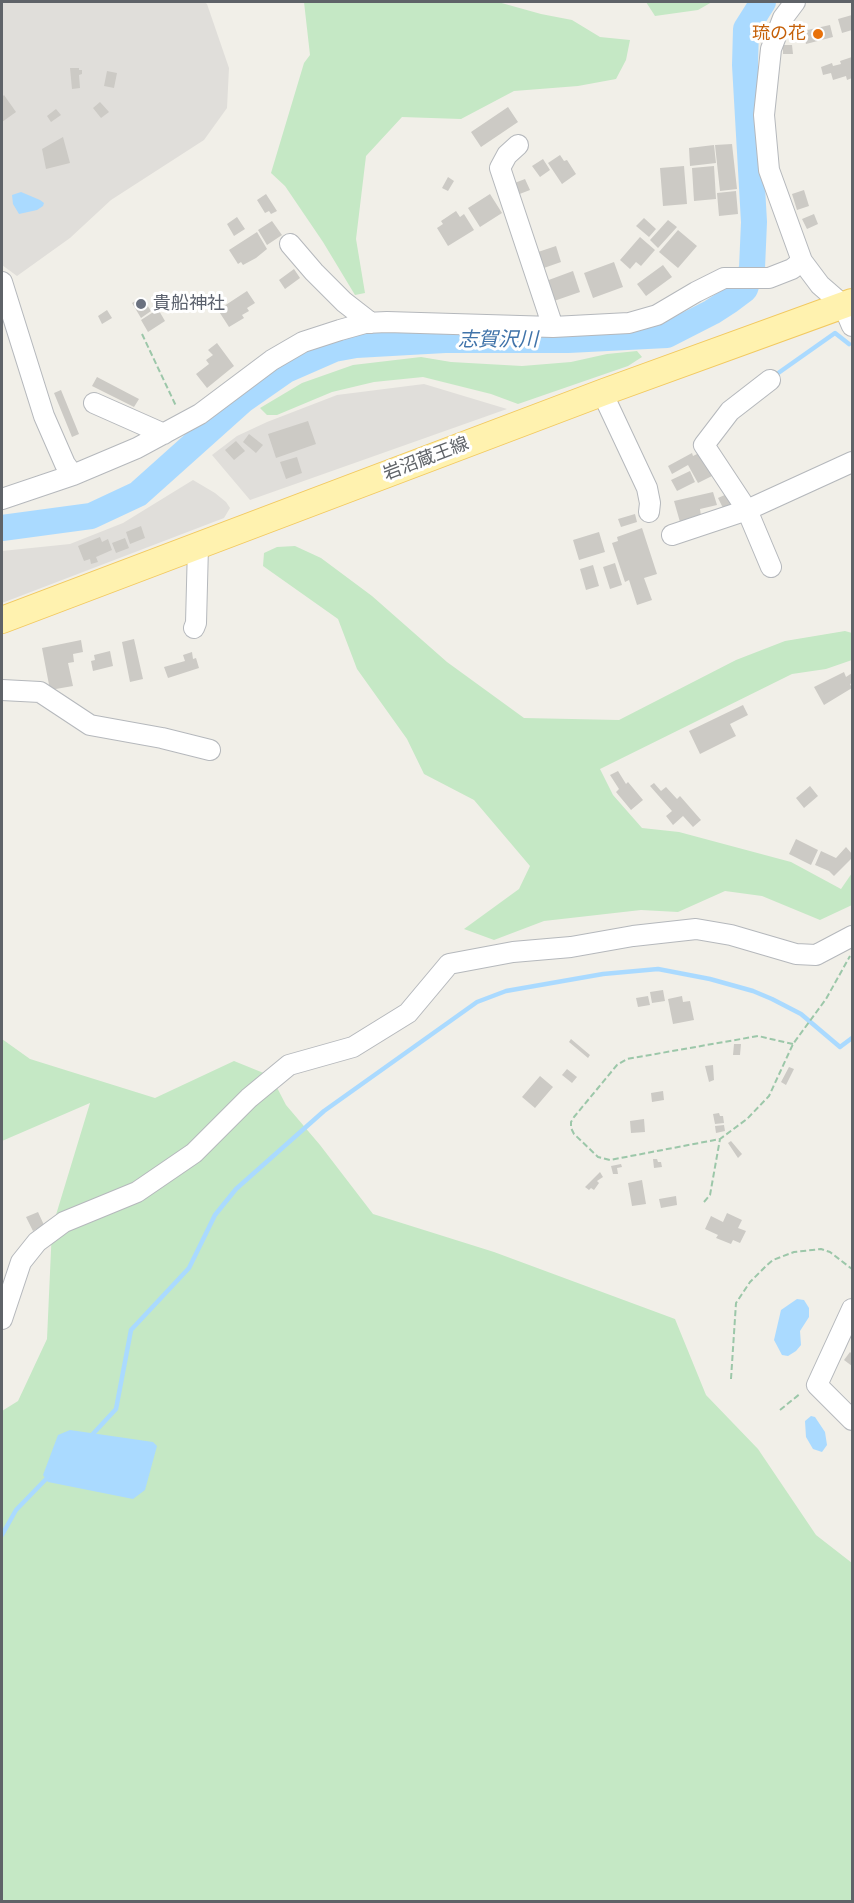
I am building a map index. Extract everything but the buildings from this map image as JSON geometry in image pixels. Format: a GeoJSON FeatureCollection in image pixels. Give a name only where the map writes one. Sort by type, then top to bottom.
{"type":"FeatureCollection","features":[{"type":"Feature","properties":{"kind":"main road","name":"岩沼蔵王線"},"geometry":{"type":"LineString","coordinates":[[2,620],[604,392],[849,311]]}},
{"type":"Feature","properties":{"kind":"street"},"geometry":{"type":"LineString","coordinates":[[795,2],[783,18],[771,50],[764,115],[769,170],[802,261],[820,285],[849,311]]}},
{"type":"Feature","properties":{"kind":"street"},"geometry":{"type":"LineString","coordinates":[[518,145],[507,155],[500,168],[553,327]]}},
{"type":"Feature","properties":{"kind":"street"},"geometry":{"type":"LineString","coordinates":[[290,244],[344,302],[371,323]]}},
{"type":"Feature","properties":{"kind":"street"},"geometry":{"type":"LineString","coordinates":[[2,499],[73,476],[137,448],[200,414],[272,360],[303,342],[340,330],[371,323],[553,327],[619,324],[657,315],[724,278],[757,279],[781,274],[802,261]]}},
{"type":"Feature","properties":{"kind":"street"},"geometry":{"type":"LineString","coordinates":[[2,282],[44,416],[65,464],[73,476]]}},
{"type":"Feature","properties":{"kind":"street"},"geometry":{"type":"LineString","coordinates":[[770,380],[730,411],[704,445],[747,510],[771,567]]}},
{"type":"Feature","properties":{"kind":"street"},"geometry":{"type":"LineString","coordinates":[[604,392],[647,488],[649,512]]}},
{"type":"Feature","properties":{"kind":"street"},"geometry":{"type":"LineString","coordinates":[[94,403],[164,434]]}},
{"type":"Feature","properties":{"kind":"street"},"geometry":{"type":"LineString","coordinates":[[672,535],[747,510],[852,462]]}},
{"type":"Feature","properties":{"kind":"street"},"geometry":{"type":"LineString","coordinates":[[194,628],[198,546]]}},
{"type":"Feature","properties":{"kind":"street"},"geometry":{"type":"LineString","coordinates":[[2,690],[40,692],[90,725],[162,738],[210,750]]}},
{"type":"Feature","properties":{"kind":"street"},"geometry":{"type":"LineString","coordinates":[[2,1319],[21,1262],[37,1242],[64,1222],[137,1192],[194,1153],[249,1098],[289,1065],[353,1047],[408,1013],[449,964],[513,952],[571,947],[633,936],[696,929],[731,935],[796,954],[816,955],[852,936]]}},
{"type":"Feature","properties":{"kind":"street"},"geometry":{"type":"LineString","coordinates":[[852,1309],[817,1385],[852,1420]]}},
{"type":"Feature","properties":{"kind":"path"},"geometry":{"type":"LineString","coordinates":[[142,334],[176,407]]}},
{"type":"Feature","properties":{"kind":"path"},"geometry":{"type":"LineString","coordinates":[[793,1044],[758,1036],[627,1059],[617,1065],[571,1122],[574,1134],[604,1160],[720,1139],[747,1119],[769,1096],[793,1044],[826,999],[852,951]]}},
{"type":"Feature","properties":{"kind":"path"},"geometry":{"type":"LineString","coordinates":[[704,1202],[710,1195],[720,1139]]}},
{"type":"Feature","properties":{"kind":"path"},"geometry":{"type":"LineString","coordinates":[[731,1379],[736,1303],[750,1282],[767,1265],[773,1260],[794,1252],[821,1250],[830,1252],[852,1269]]}},
{"type":"Feature","properties":{"kind":"path"},"geometry":{"type":"LineString","coordinates":[[780,1410],[817,1385]]}},
{"type":"Feature","properties":{"kind":"shaded area"},"geometry":{"type":"Polygon","coordinates":[[[2,2],[204,2],[207,4],[229,68],[227,108],[204,140],[111,200],[70,238],[17,276],[2,265],[2,2]]]}},
{"type":"Feature","properties":{"kind":"shaded area"},"geometry":{"type":"Polygon","coordinates":[[[424,384],[507,409],[250,500],[212,455],[237,436],[337,395],[424,384]]]}},
{"type":"Feature","properties":{"kind":"shaded area"},"geometry":{"type":"Polygon","coordinates":[[[193,480],[226,502],[230,508],[224,518],[2,603],[2,551],[70,544],[123,523],[193,480]]]}},
{"type":"Feature","properties":{"kind":"green space"},"geometry":{"type":"Polygon","coordinates":[[[304,2],[498,2],[572,20],[600,37],[630,40],[626,60],[616,79],[578,86],[514,91],[461,119],[402,117],[366,156],[356,239],[365,293],[355,295],[285,186],[271,173],[304,63],[310,55],[304,2]]]}},
{"type":"Feature","properties":{"kind":"green space"},"geometry":{"type":"Polygon","coordinates":[[[646,2],[712,2],[698,10],[655,16],[646,2]]]}},
{"type":"Feature","properties":{"kind":"green space"},"geometry":{"type":"Polygon","coordinates":[[[637,351],[642,357],[628,366],[518,404],[491,394],[423,377],[374,382],[332,392],[277,415],[267,415],[260,408],[302,383],[353,365],[421,357],[451,362],[522,366],[571,362],[607,354],[637,351]]]}},
{"type":"Feature","properties":{"kind":"green space"},"geometry":{"type":"Polygon","coordinates":[[[295,546],[321,558],[372,596],[447,662],[524,718],[619,720],[736,660],[785,641],[845,631],[852,633],[852,660],[826,669],[792,674],[600,769],[613,795],[642,828],[679,832],[791,862],[841,889],[852,873],[852,905],[820,920],[762,896],[725,891],[678,912],[641,910],[544,921],[494,940],[464,929],[519,889],[530,866],[474,800],[424,774],[407,739],[357,669],[338,619],[263,566],[264,553],[277,547],[295,546]]]}},
{"type":"Feature","properties":{"kind":"green space"},"geometry":{"type":"Polygon","coordinates":[[[2,1039],[30,1059],[155,1098],[234,1061],[271,1076],[286,1105],[373,1214],[494,1252],[675,1319],[706,1395],[758,1449],[816,1535],[852,1563],[852,1901],[2,1901],[2,1411],[18,1401],[47,1339],[52,1228],[90,1103],[2,1141],[2,1039]]]}},
{"type":"Feature","properties":{"kind":"water"},"geometry":{"type":"Polygon","coordinates":[[[21,192],[40,200],[44,203],[43,206],[37,210],[19,214],[13,204],[12,195],[21,192]]]}},
{"type":"Feature","properties":{"kind":"water"},"geometry":{"type":"Polygon","coordinates":[[[797,1299],[804,1300],[809,1308],[809,1317],[800,1331],[801,1345],[788,1356],[782,1355],[774,1340],[781,1310],[797,1299]]]}},
{"type":"Feature","properties":{"kind":"water"},"geometry":{"type":"Polygon","coordinates":[[[811,1416],[815,1417],[825,1432],[827,1445],[822,1452],[813,1449],[806,1437],[805,1421],[811,1416]]]}},
{"type":"Feature","properties":{"kind":"water"},"geometry":{"type":"Polygon","coordinates":[[[70,1430],[153,1442],[157,1446],[145,1490],[133,1499],[48,1482],[43,1475],[58,1435],[70,1430]]]}},
{"type":"Feature","properties":{"kind":"waterway","name":"志賀沢川"},"geometry":{"type":"LineString","coordinates":[[2,528],[91,516],[138,494],[243,400],[286,370],[334,349],[356,345],[445,340],[568,340],[667,335],[729,301],[745,289],[752,268],[754,222],[745,65],[746,29],[763,2]]}},
{"type":"Feature","properties":{"kind":"waterway"},"geometry":{"type":"LineString","coordinates":[[774,376],[835,333],[849,344]]}},
{"type":"Feature","properties":{"kind":"waterway"},"geometry":{"type":"LineString","coordinates":[[91,1436],[116,1409],[131,1330],[189,1268],[215,1215],[236,1189],[324,1111],[477,1002],[506,991],[603,974],[658,969],[710,979],[772,999],[801,1014],[840,1047],[852,1038]]}},
{"type":"Feature","properties":{"kind":"waterway"},"geometry":{"type":"LineString","coordinates":[[2,1535],[16,1510],[48,1477]]}},
{"type":"Feature","properties":{"kind":"place","name":"琉の花"},"geometry":{"type":"Point","coordinates":[818,34]}},
{"type":"Feature","properties":{"kind":"place","name":"貴船神社"},"geometry":{"type":"Point","coordinates":[141,304]}}]}
